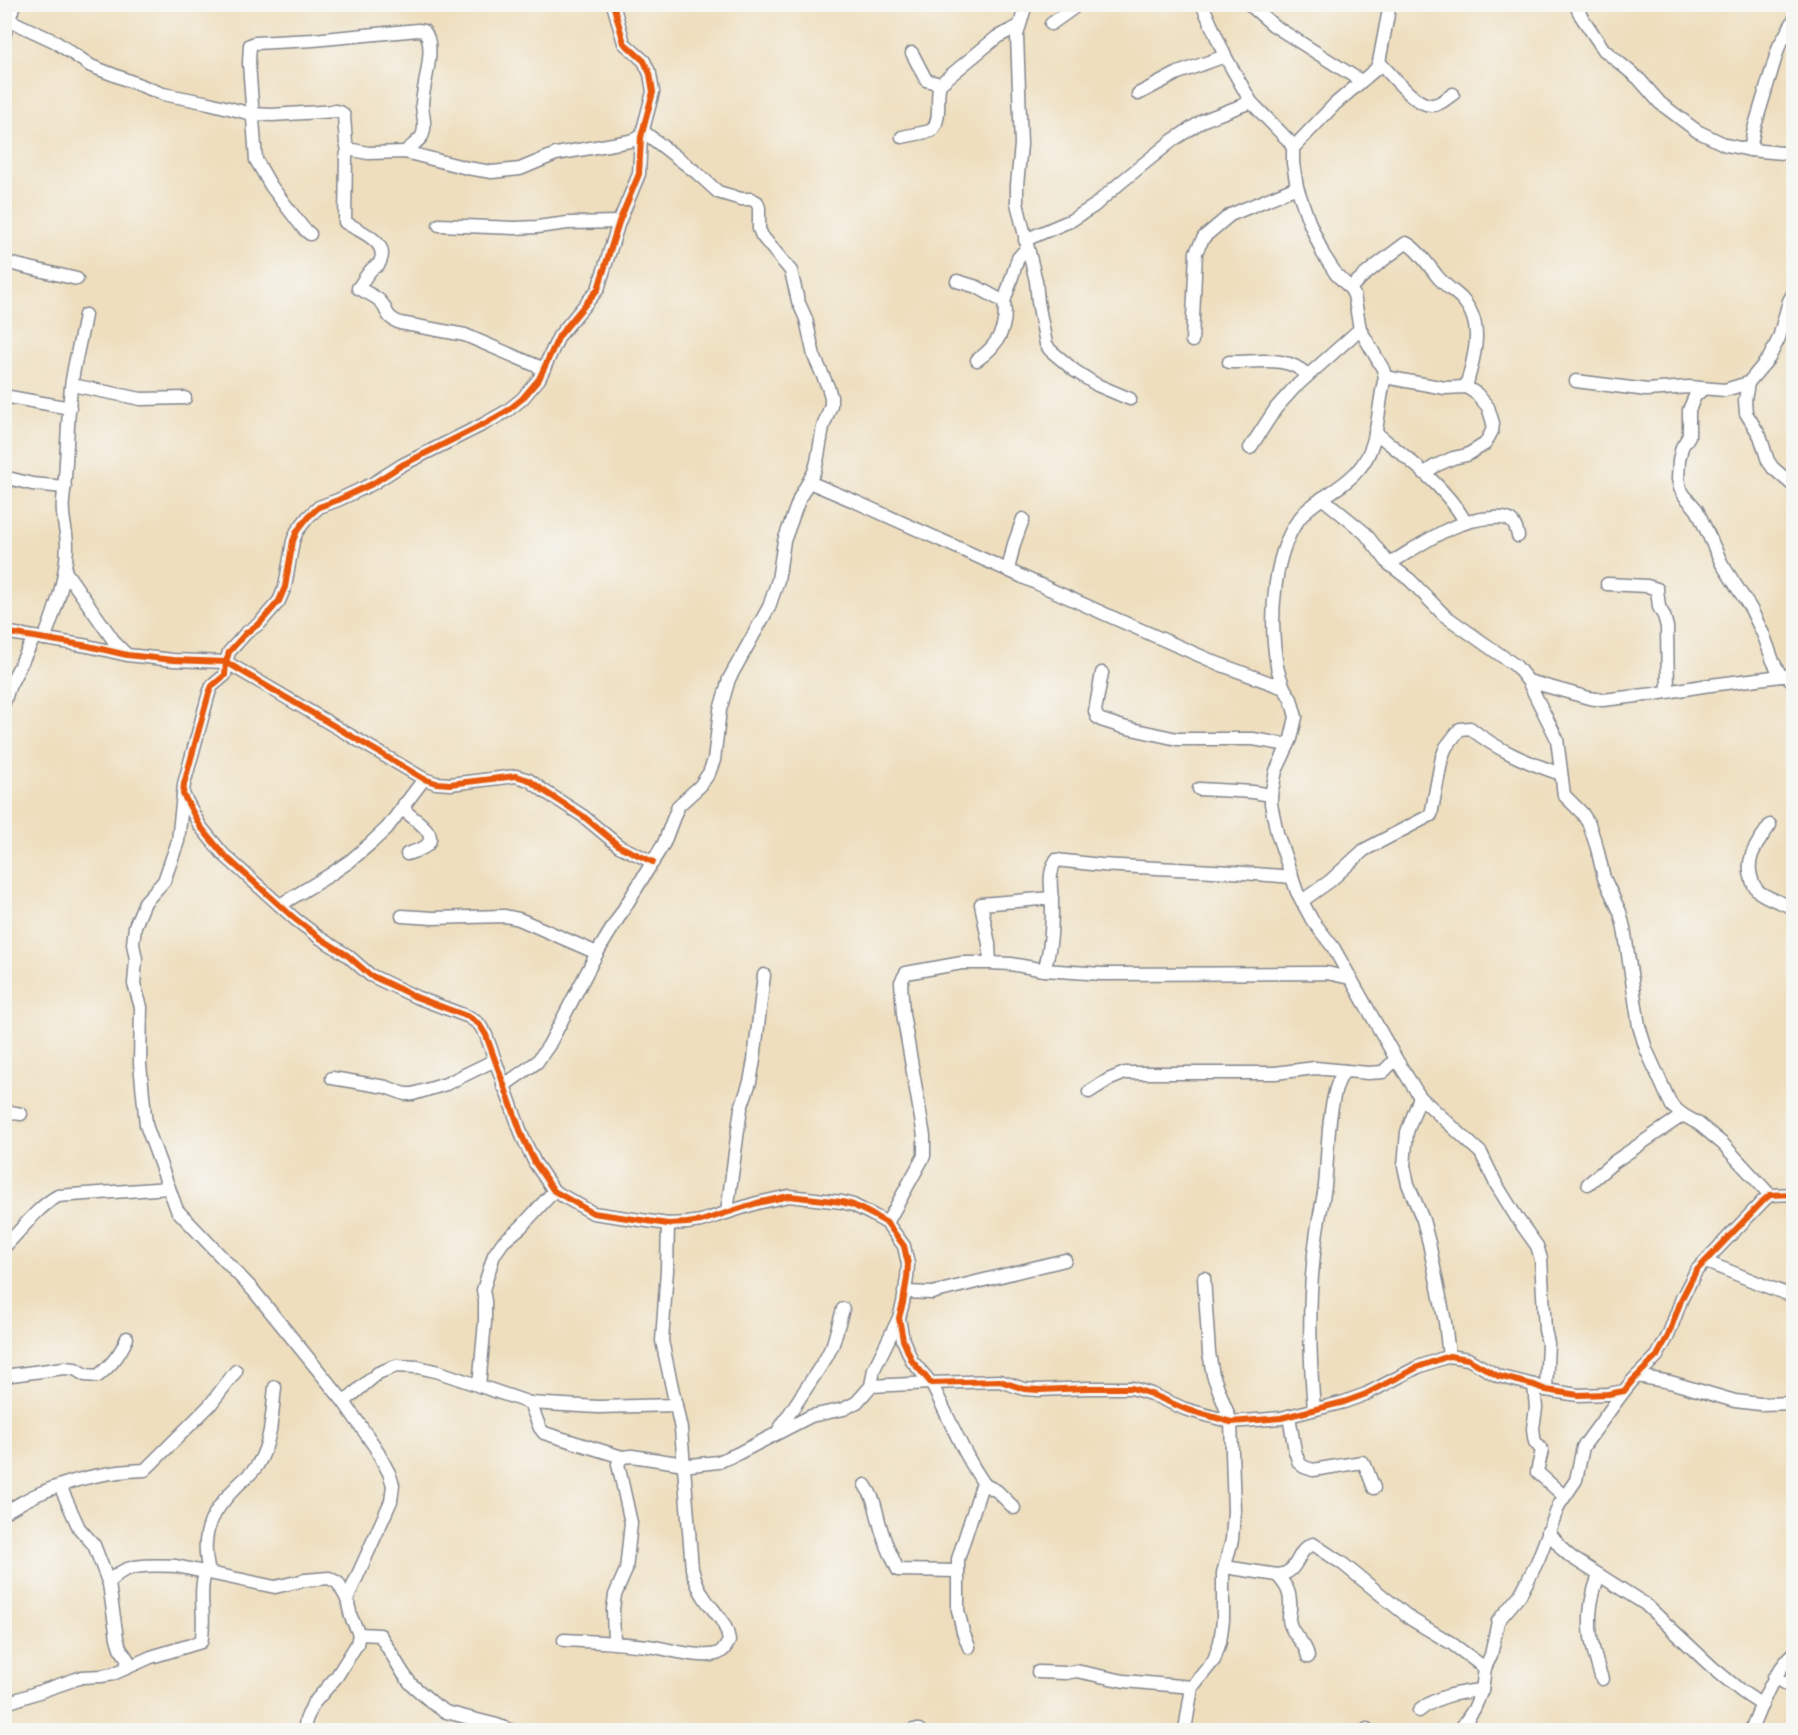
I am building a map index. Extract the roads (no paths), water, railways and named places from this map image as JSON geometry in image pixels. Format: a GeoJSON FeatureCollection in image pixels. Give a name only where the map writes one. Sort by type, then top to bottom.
{"type":"FeatureCollection","features":[{"type":"Feature","properties":{"kind":"street"},"geometry":{"type":"LineString","coordinates":[[4,36],[14,4]]}},
{"type":"Feature","properties":{"kind":"street"},"geometry":{"type":"LineString","coordinates":[[347,1599],[391,1501],[393,1485],[375,1447],[344,1402],[254,1290],[177,1210],[146,1125],[140,1064],[141,1007],[134,984],[135,926],[145,902],[164,881],[178,841],[187,771],[212,686],[225,675],[229,652],[279,602],[285,587],[297,531],[319,507],[372,484],[402,465],[507,411],[522,399],[539,379],[559,336],[598,289],[619,222],[639,174],[643,134],[653,92],[650,74],[644,61],[624,43],[613,4]]}},
{"type":"Feature","properties":{"kind":"street"},"geometry":{"type":"LineString","coordinates":[[1026,4],[1016,43],[1021,145],[1017,203],[1036,281],[1046,344],[1080,375],[1130,399]]}},
{"type":"Feature","properties":{"kind":"street"},"geometry":{"type":"LineString","coordinates":[[1051,24],[1079,4]]}},
{"type":"Feature","properties":{"kind":"street"},"geometry":{"type":"LineString","coordinates":[[1202,4],[1225,56],[1251,102],[1293,148],[1297,187],[1308,219],[1323,254],[1336,274],[1350,288],[1357,305],[1360,329],[1383,369],[1385,377],[1375,432],[1360,469],[1322,498],[1297,521],[1287,540],[1280,563],[1274,618],[1277,667],[1296,717],[1291,739],[1276,771],[1271,795],[1272,815],[1302,902],[1312,920],[1333,947],[1396,1059],[1420,1097],[1481,1153],[1517,1218],[1539,1249],[1548,1343],[1533,1428],[1536,1442],[1542,1450],[1537,1472],[1564,1496]]}},
{"type":"Feature","properties":{"kind":"street"},"geometry":{"type":"LineString","coordinates":[[1249,4],[1273,25],[1361,81]]}},
{"type":"Feature","properties":{"kind":"street"},"geometry":{"type":"LineString","coordinates":[[1293,148],[1335,104],[1376,69],[1390,4]]}},
{"type":"Feature","properties":{"kind":"street"},"geometry":{"type":"LineString","coordinates":[[1575,4],[1604,50],[1639,79],[1665,107],[1697,131],[1726,145],[1750,150],[1794,154]]}},
{"type":"Feature","properties":{"kind":"street"},"geometry":{"type":"LineString","coordinates":[[9,20],[54,41],[91,66],[163,94],[252,114],[336,111],[342,113],[348,149],[345,222],[375,240],[381,249],[381,259],[378,265],[372,269],[358,288],[382,302],[386,313],[392,320],[465,335],[544,369]]}},
{"type":"Feature","properties":{"kind":"street"},"geometry":{"type":"LineString","coordinates":[[1750,150],[1779,46],[1794,20]]}},
{"type":"Feature","properties":{"kind":"street"},"geometry":{"type":"LineString","coordinates":[[902,137],[932,131],[938,121],[940,84],[997,37],[1019,26]]}},
{"type":"Feature","properties":{"kind":"street"},"geometry":{"type":"LineString","coordinates":[[310,234],[271,186],[256,160],[249,63],[250,45],[421,30],[427,33],[429,65],[422,102],[424,128],[422,135],[405,152]]}},
{"type":"Feature","properties":{"kind":"street"},"geometry":{"type":"LineString","coordinates":[[912,53],[926,80],[940,84]]}},
{"type":"Feature","properties":{"kind":"street"},"geometry":{"type":"LineString","coordinates":[[1138,94],[1178,74],[1225,56]]}},
{"type":"Feature","properties":{"kind":"street"},"geometry":{"type":"LineString","coordinates":[[1379,62],[1408,92],[1425,104],[1439,104],[1453,94]]}},
{"type":"Feature","properties":{"kind":"street"},"geometry":{"type":"LineString","coordinates":[[977,360],[985,355],[996,342],[1004,328],[1004,302],[1018,258],[1026,244],[1094,206],[1173,140],[1204,120],[1251,102]]}},
{"type":"Feature","properties":{"kind":"street"},"geometry":{"type":"LineString","coordinates":[[348,149],[368,153],[405,152],[492,172],[520,169],[556,154],[630,141],[643,134]]}},
{"type":"Feature","properties":{"kind":"street"},"geometry":{"type":"LineString","coordinates":[[503,1086],[537,1062],[549,1045],[597,953],[667,837],[678,806],[700,786],[709,773],[714,760],[720,710],[729,679],[769,607],[780,571],[784,541],[800,497],[817,462],[823,427],[831,405],[831,397],[814,356],[806,319],[798,301],[791,271],[762,236],[759,229],[757,202],[718,192],[698,173],[643,134]]}},
{"type":"Feature","properties":{"kind":"street"},"geometry":{"type":"LineString","coordinates":[[1192,341],[1196,252],[1204,237],[1230,215],[1297,187]]}},
{"type":"Feature","properties":{"kind":"street"},"geometry":{"type":"LineString","coordinates":[[439,225],[515,228],[567,223],[619,222]]}},
{"type":"Feature","properties":{"kind":"street"},"geometry":{"type":"LineString","coordinates":[[1350,288],[1374,266],[1406,243],[1413,245],[1439,278],[1463,300],[1473,316],[1477,329],[1476,353],[1466,387]]}},
{"type":"Feature","properties":{"kind":"street"},"geometry":{"type":"LineString","coordinates":[[4,262],[77,279]]}},
{"type":"Feature","properties":{"kind":"street"},"geometry":{"type":"LineString","coordinates":[[957,281],[977,287],[1004,302]]}},
{"type":"Feature","properties":{"kind":"street"},"geometry":{"type":"LineString","coordinates":[[1576,381],[1647,390],[1689,387],[1734,388],[1748,383],[1769,358],[1779,338],[1794,292]]}},
{"type":"Feature","properties":{"kind":"street"},"geometry":{"type":"LineString","coordinates":[[4,703],[9,687],[53,616],[65,571],[67,529],[62,504],[72,385],[85,315]]}},
{"type":"Feature","properties":{"kind":"street"},"geometry":{"type":"LineString","coordinates":[[1250,448],[1276,408],[1307,375],[1360,329]]}},
{"type":"Feature","properties":{"kind":"street"},"geometry":{"type":"LineString","coordinates":[[1229,362],[1279,361],[1296,366],[1307,375]]}},
{"type":"Feature","properties":{"kind":"street"},"geometry":{"type":"LineString","coordinates":[[1385,377],[1445,388],[1466,387],[1482,398],[1488,407],[1493,423],[1492,431],[1485,444],[1467,455],[1453,458],[1425,473]]}},
{"type":"Feature","properties":{"kind":"street"},"geometry":{"type":"LineString","coordinates":[[1748,383],[1744,408],[1760,436],[1767,461],[1794,486]]}},
{"type":"Feature","properties":{"kind":"street"},"geometry":{"type":"LineString","coordinates":[[72,385],[141,399],[185,398]]}},
{"type":"Feature","properties":{"kind":"street"},"geometry":{"type":"LineString","coordinates":[[1702,389],[1695,396],[1689,410],[1689,436],[1682,447],[1679,460],[1680,488],[1697,510],[1722,564],[1751,609],[1781,676]]}},
{"type":"Feature","properties":{"kind":"street"},"geometry":{"type":"LineString","coordinates":[[4,396],[70,408]]}},
{"type":"Feature","properties":{"kind":"street"},"geometry":{"type":"LineString","coordinates":[[1375,432],[1425,473],[1458,509],[1465,521]]}},
{"type":"Feature","properties":{"kind":"street"},"geometry":{"type":"LineString","coordinates":[[4,477],[33,484],[65,487]]}},
{"type":"Feature","properties":{"kind":"street"},"geometry":{"type":"LineString","coordinates":[[809,482],[1219,664],[1284,688]]}},
{"type":"Feature","properties":{"kind":"street"},"geometry":{"type":"LineString","coordinates":[[1322,498],[1365,534],[1389,564],[1410,580],[1444,615],[1516,666],[1528,681],[1560,748],[1564,795],[1582,813],[1589,824],[1598,848],[1604,878],[1620,912],[1643,1042],[1668,1098],[1672,1106],[1723,1144],[1770,1196]]}},
{"type":"Feature","properties":{"kind":"street"},"geometry":{"type":"LineString","coordinates":[[1389,564],[1465,521],[1490,518],[1508,519],[1515,524],[1518,536]]}},
{"type":"Feature","properties":{"kind":"street"},"geometry":{"type":"LineString","coordinates":[[1008,570],[1023,519]]}},
{"type":"Feature","properties":{"kind":"street"},"geometry":{"type":"LineString","coordinates":[[65,571],[116,644],[127,655]]}},
{"type":"Feature","properties":{"kind":"street"},"geometry":{"type":"LineString","coordinates":[[1607,584],[1647,586],[1657,589],[1659,607],[1667,627],[1668,692]]}},
{"type":"Feature","properties":{"kind":"street"},"geometry":{"type":"LineString","coordinates":[[4,632],[127,655],[226,662],[424,779],[450,784],[516,776],[529,780],[583,816],[619,846],[653,862]]}},
{"type":"Feature","properties":{"kind":"street"},"geometry":{"type":"LineString","coordinates":[[1102,673],[1095,711],[1101,720],[1177,739],[1253,739],[1288,745]]}},
{"type":"Feature","properties":{"kind":"street"},"geometry":{"type":"LineString","coordinates":[[1528,681],[1603,700],[1781,676],[1787,676],[1794,682]]}},
{"type":"Feature","properties":{"kind":"street"},"geometry":{"type":"LineString","coordinates":[[1302,902],[1364,850],[1431,814],[1442,757],[1451,739],[1461,729],[1470,728],[1504,751],[1530,764],[1561,774]]}},
{"type":"Feature","properties":{"kind":"street"},"geometry":{"type":"LineString","coordinates":[[280,905],[350,861],[387,828],[424,779]]}},
{"type":"Feature","properties":{"kind":"street"},"geometry":{"type":"LineString","coordinates":[[1199,789],[1271,795]]}},
{"type":"Feature","properties":{"kind":"street"},"geometry":{"type":"LineString","coordinates":[[183,795],[200,826],[223,854],[320,938],[347,955],[370,975],[401,991],[479,1023],[486,1035],[523,1138],[535,1163],[554,1191],[592,1213],[668,1224],[701,1221],[789,1196],[810,1198],[854,1205],[887,1223],[904,1246],[908,1264],[903,1303],[899,1318],[874,1369],[871,1386],[856,1402],[844,1409],[811,1416],[727,1459],[700,1465],[632,1455],[622,1457],[544,1433],[530,1403]]}},
{"type":"Feature","properties":{"kind":"street"},"geometry":{"type":"LineString","coordinates":[[404,804],[406,812],[421,824],[429,835],[425,847],[407,854]]}},
{"type":"Feature","properties":{"kind":"street"},"geometry":{"type":"LineString","coordinates":[[1770,825],[1749,860],[1750,873],[1757,891],[1794,908]]}},
{"type":"Feature","properties":{"kind":"street"},"geometry":{"type":"LineString","coordinates":[[1044,970],[1050,950],[1052,898],[1050,878],[1056,860],[1292,877]]}},
{"type":"Feature","properties":{"kind":"street"},"geometry":{"type":"LineString","coordinates":[[990,963],[981,904],[1052,898]]}},
{"type":"Feature","properties":{"kind":"street"},"geometry":{"type":"LineString","coordinates":[[402,916],[433,918],[489,916],[519,919],[597,953]]}},
{"type":"Feature","properties":{"kind":"street"},"geometry":{"type":"LineString","coordinates":[[887,1223],[924,1156],[924,1136],[908,1048],[901,982],[906,973],[962,963],[990,963],[1102,974],[1327,973],[1350,978]]}},
{"type":"Feature","properties":{"kind":"street"},"geometry":{"type":"LineString","coordinates":[[727,1212],[741,1108],[750,1082],[754,1060],[764,975]]}},
{"type":"Feature","properties":{"kind":"street"},"geometry":{"type":"LineString","coordinates":[[1089,1092],[1125,1073],[1275,1073],[1315,1068],[1368,1073],[1383,1072],[1396,1059]]}},
{"type":"Feature","properties":{"kind":"street"},"geometry":{"type":"LineString","coordinates":[[332,1078],[386,1087],[405,1095],[446,1084],[495,1060]]}},
{"type":"Feature","properties":{"kind":"street"},"geometry":{"type":"LineString","coordinates":[[1314,1409],[1311,1297],[1313,1262],[1325,1189],[1329,1128],[1338,1080],[1345,1071]]}},
{"type":"Feature","properties":{"kind":"street"},"geometry":{"type":"LineString","coordinates":[[1420,1097],[1407,1132],[1404,1166],[1429,1243],[1445,1322],[1449,1356]]}},
{"type":"Feature","properties":{"kind":"street"},"geometry":{"type":"LineString","coordinates":[[4,1111],[21,1114]]}},
{"type":"Feature","properties":{"kind":"street"},"geometry":{"type":"LineString","coordinates":[[1588,1184],[1614,1162],[1683,1115]]}},
{"type":"Feature","properties":{"kind":"street"},"geometry":{"type":"LineString","coordinates":[[4,1247],[51,1200],[58,1196],[169,1188]]}},
{"type":"Feature","properties":{"kind":"street"},"geometry":{"type":"LineString","coordinates":[[479,1386],[485,1322],[483,1290],[494,1256],[503,1242],[521,1227],[554,1191]]}},
{"type":"Feature","properties":{"kind":"street"},"geometry":{"type":"LineString","coordinates":[[1460,1731],[1474,1709],[1482,1690],[1485,1668],[1491,1655],[1498,1621],[1520,1595],[1538,1560],[1564,1496],[1576,1480],[1587,1439],[1603,1422],[1624,1391],[1657,1356],[1696,1271],[1764,1200],[1770,1196],[1794,1194]]}},
{"type":"Feature","properties":{"kind":"street"},"geometry":{"type":"LineString","coordinates":[[564,1640],[595,1641],[714,1654],[724,1649],[729,1641],[727,1629],[705,1599],[694,1579],[682,1440],[662,1341],[668,1224]]}},
{"type":"Feature","properties":{"kind":"street"},"geometry":{"type":"LineString","coordinates":[[904,1292],[932,1293],[1065,1260]]}},
{"type":"Feature","properties":{"kind":"street"},"geometry":{"type":"LineString","coordinates":[[1705,1262],[1726,1269],[1754,1283],[1794,1296]]}},
{"type":"Feature","properties":{"kind":"street"},"geometry":{"type":"LineString","coordinates":[[1185,1731],[1192,1687],[1214,1660],[1220,1642],[1223,1620],[1223,1573],[1232,1540],[1234,1511],[1231,1422],[1213,1375],[1209,1353],[1204,1278]]}},
{"type":"Feature","properties":{"kind":"street"},"geometry":{"type":"LineString","coordinates":[[778,1432],[826,1358],[833,1344],[843,1309]]}},
{"type":"Feature","properties":{"kind":"street"},"geometry":{"type":"LineString","coordinates":[[899,1318],[903,1340],[912,1361],[931,1383],[975,1471],[985,1485],[997,1491],[1014,1508]]}},
{"type":"Feature","properties":{"kind":"street"},"geometry":{"type":"LineString","coordinates":[[4,1376],[64,1368],[75,1369],[85,1376],[98,1376],[112,1364],[127,1338]]}},
{"type":"Feature","properties":{"kind":"street"},"geometry":{"type":"LineString","coordinates":[[871,1386],[1000,1381],[1024,1389],[1039,1390],[1132,1388],[1185,1409],[1231,1422],[1289,1416],[1358,1398],[1418,1367],[1449,1356],[1468,1359],[1498,1376],[1540,1388],[1578,1395],[1624,1391]]}},
{"type":"Feature","properties":{"kind":"street"},"geometry":{"type":"LineString","coordinates":[[344,1402],[378,1373],[396,1366],[418,1367],[439,1372],[530,1403],[598,1407],[676,1406]]}},
{"type":"Feature","properties":{"kind":"street"},"geometry":{"type":"LineString","coordinates":[[4,1512],[41,1492],[60,1486],[122,1470],[145,1470],[210,1406],[236,1371]]}},
{"type":"Feature","properties":{"kind":"street"},"geometry":{"type":"LineString","coordinates":[[1637,1376],[1670,1382],[1748,1403],[1794,1403]]}},
{"type":"Feature","properties":{"kind":"street"},"geometry":{"type":"LineString","coordinates":[[4,1704],[82,1677],[101,1677],[113,1674],[151,1657],[201,1642],[205,1571],[208,1568],[205,1547],[207,1528],[229,1494],[257,1466],[269,1438],[275,1387]]}},
{"type":"Feature","properties":{"kind":"street"},"geometry":{"type":"LineString","coordinates":[[1289,1416],[1299,1463],[1313,1470],[1362,1462],[1374,1488]]}},
{"type":"Feature","properties":{"kind":"street"},"geometry":{"type":"LineString","coordinates":[[614,1643],[615,1595],[626,1570],[631,1522],[618,1464],[622,1457]]}},
{"type":"Feature","properties":{"kind":"street"},"geometry":{"type":"LineString","coordinates":[[865,1485],[874,1498],[883,1534],[898,1570],[958,1571]]}},
{"type":"Feature","properties":{"kind":"street"},"geometry":{"type":"LineString","coordinates":[[969,1647],[958,1610],[958,1559],[981,1488],[985,1485]]}},
{"type":"Feature","properties":{"kind":"street"},"geometry":{"type":"LineString","coordinates":[[60,1486],[79,1528],[94,1545],[110,1584],[117,1638],[128,1660],[126,1667]]}},
{"type":"Feature","properties":{"kind":"street"},"geometry":{"type":"LineString","coordinates":[[1548,1531],[1563,1550],[1645,1604],[1712,1667],[1741,1692],[1762,1705]]}},
{"type":"Feature","properties":{"kind":"street"},"geometry":{"type":"LineString","coordinates":[[1225,1567],[1286,1575],[1293,1570],[1308,1545],[1313,1544],[1343,1564],[1411,1619],[1451,1643],[1485,1668]]}},
{"type":"Feature","properties":{"kind":"street"},"geometry":{"type":"LineString","coordinates":[[110,1584],[115,1576],[124,1570],[135,1567],[176,1566],[275,1587],[305,1580],[329,1578],[338,1583],[347,1599],[351,1617],[359,1634],[357,1644],[337,1676],[313,1704],[304,1731]]}},
{"type":"Feature","properties":{"kind":"street"},"geometry":{"type":"LineString","coordinates":[[1277,1575],[1285,1584],[1291,1597],[1289,1620],[1291,1628],[1307,1648],[1308,1657]]}},
{"type":"Feature","properties":{"kind":"street"},"geometry":{"type":"LineString","coordinates":[[1599,1575],[1592,1593],[1589,1633],[1602,1679]]}},
{"type":"Feature","properties":{"kind":"street"},"geometry":{"type":"LineString","coordinates":[[359,1634],[380,1635],[411,1684],[446,1712],[497,1725],[510,1731]]}},
{"type":"Feature","properties":{"kind":"street"},"geometry":{"type":"LineString","coordinates":[[1751,1731],[1774,1677],[1794,1653]]}},
{"type":"Feature","properties":{"kind":"street"},"geometry":{"type":"LineString","coordinates":[[1038,1672],[1076,1671],[1124,1681],[1192,1687]]}},
{"type":"Feature","properties":{"kind":"street"},"geometry":{"type":"LineString","coordinates":[[1774,1677],[1794,1689]]}},
{"type":"Feature","properties":{"kind":"street"},"geometry":{"type":"LineString","coordinates":[[1419,1710],[1433,1700],[1468,1691],[1482,1690]]}},
{"type":"Feature","properties":{"kind":"street"},"geometry":{"type":"LineString","coordinates":[[913,1731],[919,1731]]}}]}
